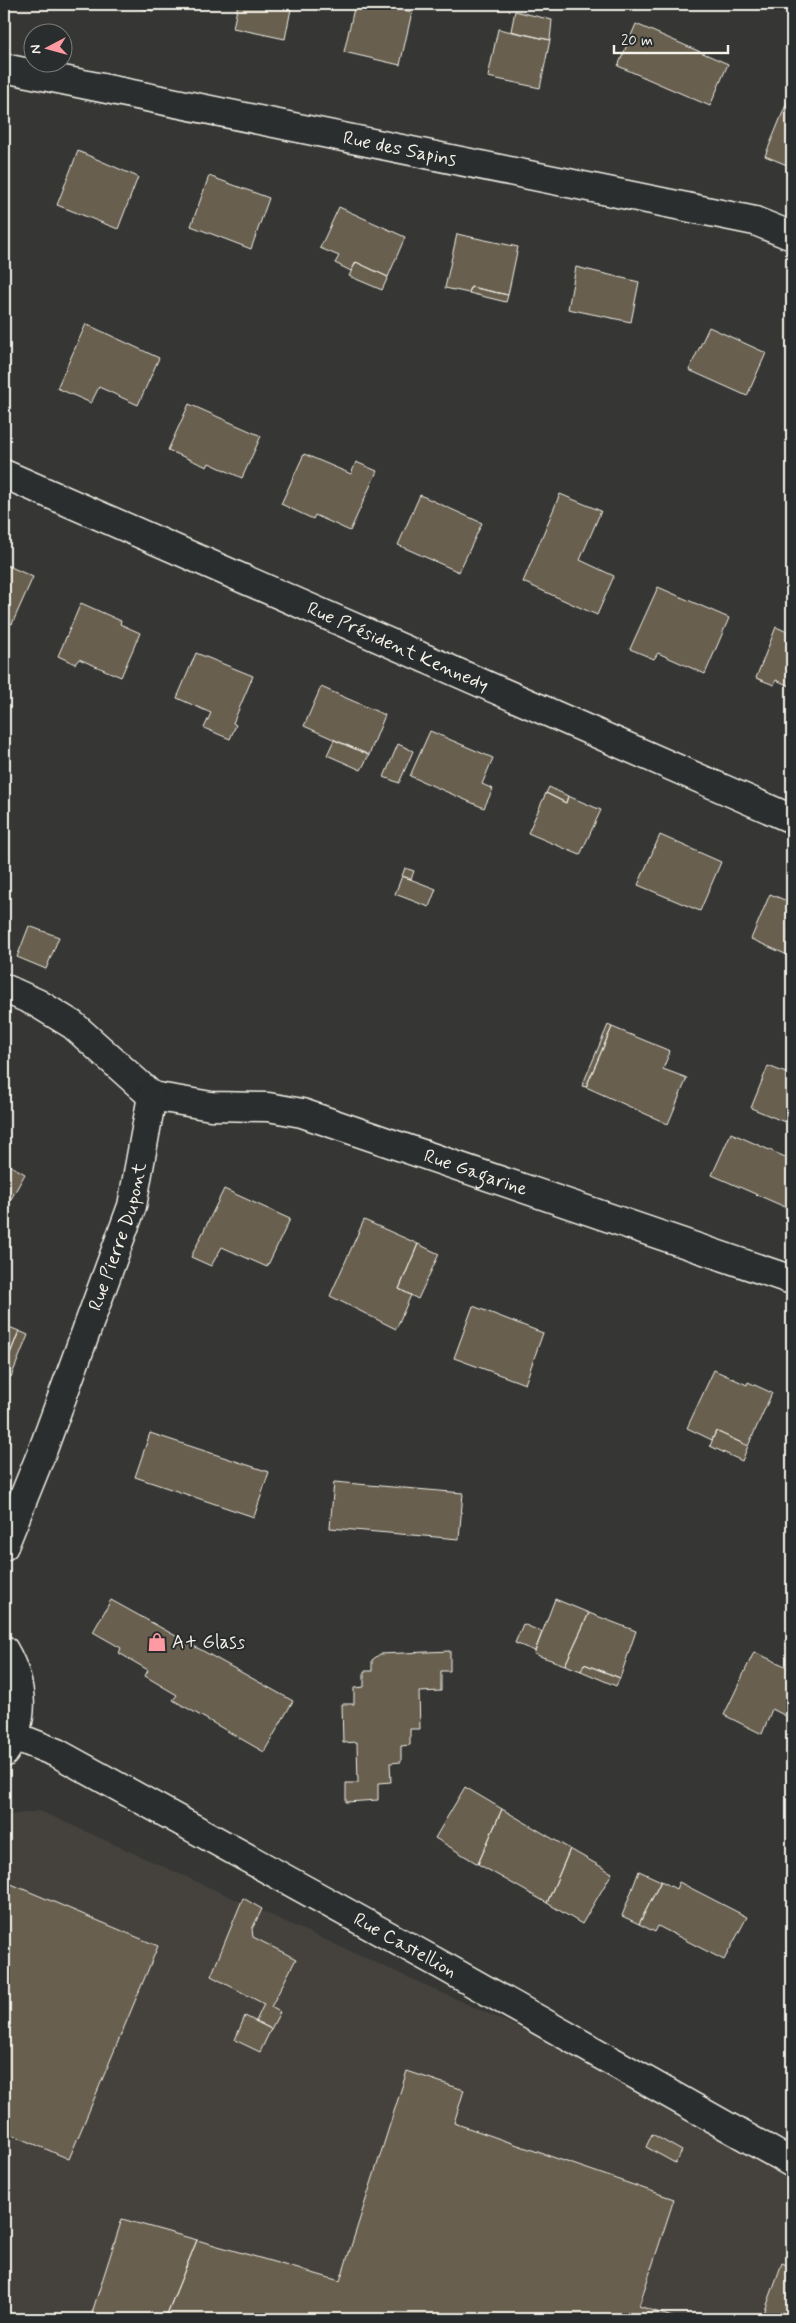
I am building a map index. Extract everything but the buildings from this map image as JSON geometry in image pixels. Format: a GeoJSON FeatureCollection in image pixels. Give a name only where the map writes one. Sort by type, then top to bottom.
{"type":"FeatureCollection","features":[{"type":"Feature","properties":{"kind":"street","name":"Rue des Sapins"},"geometry":{"type":"LineString","coordinates":[[4,68],[755,221],[792,236]]}},
{"type":"Feature","properties":{"kind":"street","name":"Rue Président Kennedy"},"geometry":{"type":"LineString","coordinates":[[4,474],[792,819]]}},
{"type":"Feature","properties":{"kind":"street"},"geometry":{"type":"LineString","coordinates":[[4,988],[37,1003],[73,1025],[152,1096]]}},
{"type":"Feature","properties":{"kind":"street","name":"Rue Gagarine"},"geometry":{"type":"LineString","coordinates":[[152,1096],[210,1106],[268,1107],[302,1113],[792,1280]]}},
{"type":"Feature","properties":{"kind":"street","name":"Rue Pierre Dupont"},"geometry":{"type":"LineString","coordinates":[[4,1546],[42,1452],[132,1206],[152,1096]]}},
{"type":"Feature","properties":{"kind":"street"},"geometry":{"type":"LineString","coordinates":[[4,1650],[15,1669],[20,1694],[19,1719],[9,1744]]}},
{"type":"Feature","properties":{"kind":"street","name":"Rue Castellion"},"geometry":{"type":"LineString","coordinates":[[9,1744],[57,1753],[446,1967],[792,2163]]}},
{"type":"Feature","properties":{"kind":"shaded area"},"geometry":{"type":"Polygon","coordinates":[[[40,1811],[792,2151],[792,2319],[4,2319],[4,1816],[40,1811]]]}},
{"type":"Feature","properties":{"kind":"place","name":"A+ Glass"},"geometry":{"type":"Point","coordinates":[157,1642]}}]}
